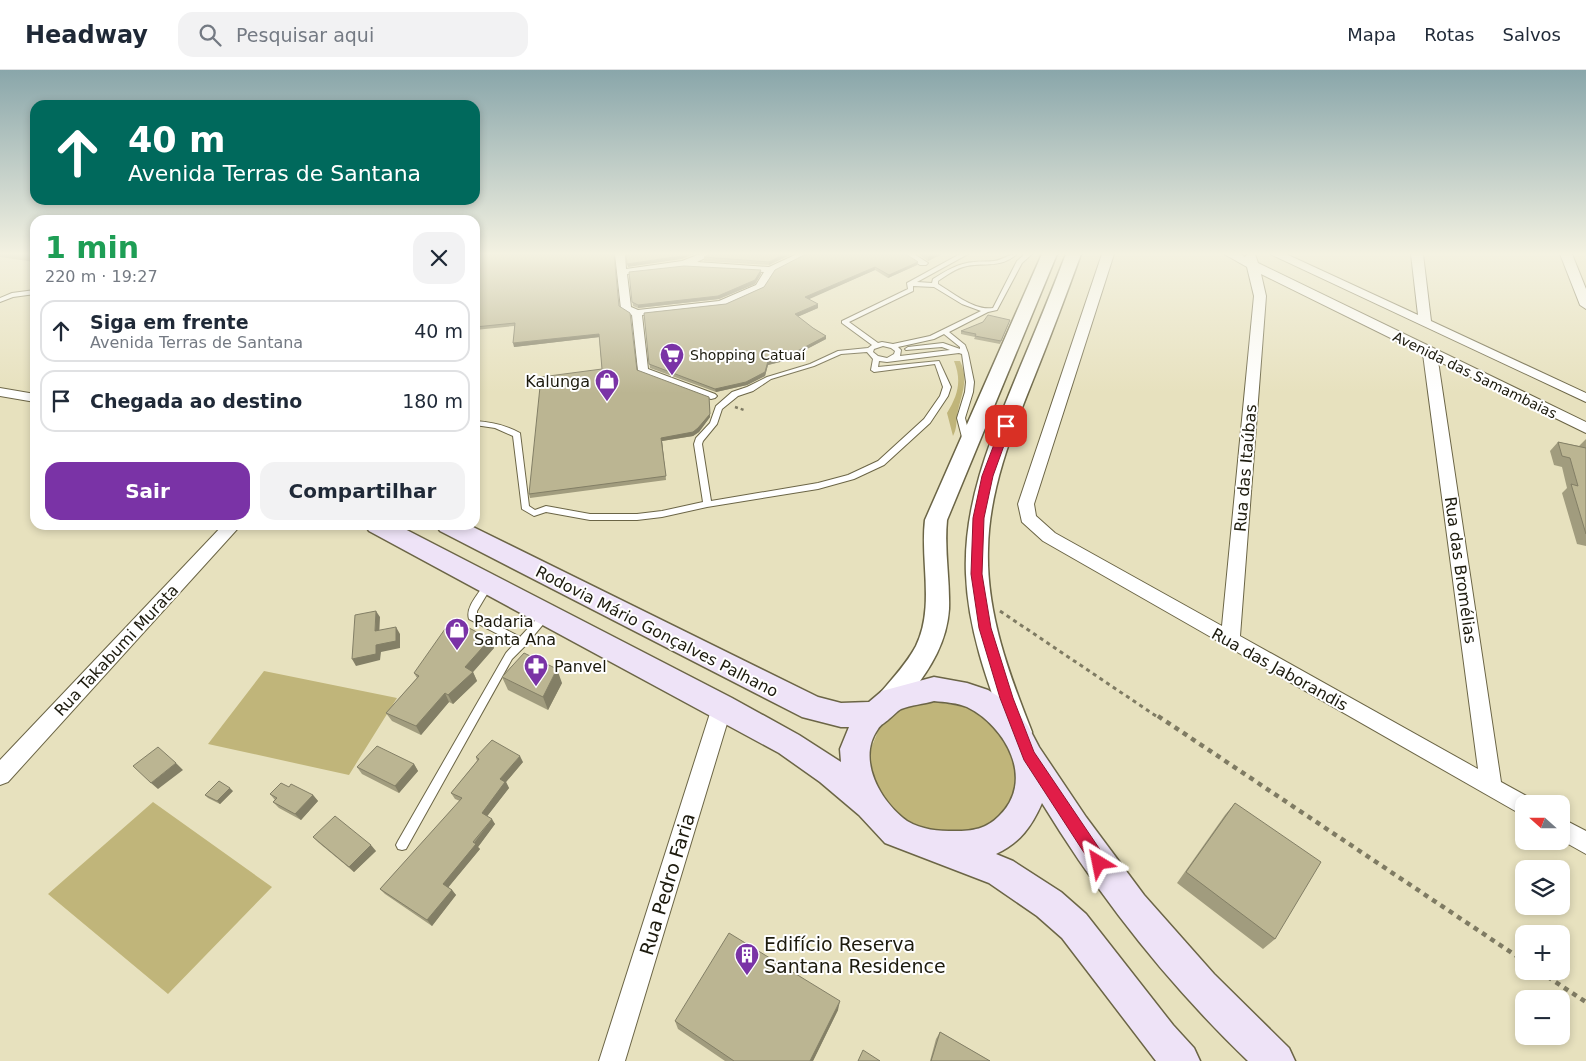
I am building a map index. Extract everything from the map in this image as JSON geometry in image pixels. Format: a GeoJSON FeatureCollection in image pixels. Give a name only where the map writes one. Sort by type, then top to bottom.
{"type":"FeatureCollection","features":[{"type":"Feature","properties":{"kind":"main road"},"geometry":{"type":"LineString","coordinates":[[386,530],[789,744],[831,772],[898,832],[922,844],[939,848],[1001,872],[1049,904],[1074,926],[1160,1038],[1181,1061]]}},
{"type":"Feature","properties":{"kind":"main road","name":"Rodovia Mário Gonçalves Palhano"},"geometry":{"type":"LineString","coordinates":[[458,530],[812,708],[841,715],[881,707]]}},
{"type":"Feature","properties":{"kind":"main road"},"geometry":{"type":"LineString","coordinates":[[868,804],[860,789],[856,774],[854,759],[856,744],[861,731],[881,707],[911,692],[934,689],[965,694],[979,700],[998,713],[1014,729],[1089,849],[1130,904],[1194,979],[1276,1061]]}},
{"type":"Feature","properties":{"kind":"main road"},"geometry":{"type":"LineString","coordinates":[[939,848],[965,848],[989,842],[1014,824],[1023,812],[1030,792],[1031,770],[1026,749]]}},
{"type":"Feature","properties":{"kind":"street"},"geometry":{"type":"LineString","coordinates":[[625,300],[626,309],[637,313],[721,304],[730,300]]}},
{"type":"Feature","properties":{"kind":"street"},"geometry":{"type":"LineString","coordinates":[[881,707],[913,672],[930,641],[937,608],[933,550],[936,520],[1031,300]]}},
{"type":"Feature","properties":{"kind":"street"},"geometry":{"type":"LineString","coordinates":[[1026,749],[990,651],[979,597],[976,544],[984,489],[1056,300]]}},
{"type":"Feature","properties":{"kind":"street","name":"Rua das Jaborandis"},"geometry":{"type":"LineString","coordinates":[[1093,300],[1026,504],[1028,518],[1049,537],[1515,801]]}},
{"type":"Feature","properties":{"kind":"street","name":"Rua das Itaúbas"},"geometry":{"type":"LineString","coordinates":[[1230,640],[1260,300]]}},
{"type":"Feature","properties":{"kind":"street","name":"Avenida das Samambaias"},"geometry":{"type":"LineString","coordinates":[[1322,300],[1586,428]]}},
{"type":"Feature","properties":{"kind":"street","name":"Avenida das Samambaias"},"geometry":{"type":"LineString","coordinates":[[1377,300],[1586,398]]}},
{"type":"Feature","properties":{"kind":"street"},"geometry":{"type":"LineString","coordinates":[[1422,300],[1425,322]]}},
{"type":"Feature","properties":{"kind":"street"},"geometry":{"type":"LineString","coordinates":[[637,313],[643,371],[711,396]]}},
{"type":"Feature","properties":{"kind":"street","name":"Rua das Bromélias"},"geometry":{"type":"LineString","coordinates":[[1430,353],[1491,787]]}},
{"type":"Feature","properties":{"kind":"street"},"geometry":{"type":"LineString","coordinates":[[0,392],[30,397]]}},
{"type":"Feature","properties":{"kind":"street","name":"Rua Takabumi Murata"},"geometry":{"type":"LineString","coordinates":[[0,775],[228,530]]}},
{"type":"Feature","properties":{"kind":"street","name":"Rua Pedro Faria"},"geometry":{"type":"LineString","coordinates":[[612,1061],[722,707]]}},
{"type":"Feature","properties":{"kind":"street"},"geometry":{"type":"LineString","coordinates":[[1570,833],[1586,843]]}},
{"type":"Feature","properties":{"kind":"lane"},"geometry":{"type":"LineString","coordinates":[[873,347],[844,322],[885,300]]}},
{"type":"Feature","properties":{"kind":"lane"},"geometry":{"type":"LineString","coordinates":[[962,300],[976,308],[987,311]]}},
{"type":"Feature","properties":{"kind":"lane"},"geometry":{"type":"LineString","coordinates":[[895,348],[928,339],[987,311],[996,309],[1000,300]]}},
{"type":"Feature","properties":{"kind":"lane"},"geometry":{"type":"LineString","coordinates":[[944,331],[963,346],[962,352],[970,382],[961,418],[968,444]]}},
{"type":"Feature","properties":{"kind":"lane"},"geometry":{"type":"LineString","coordinates":[[707,504],[698,444],[699,440],[713,424],[719,408],[734,394],[750,389],[769,378],[812,365],[840,352],[873,347],[895,348],[943,345],[962,352]]}},
{"type":"Feature","properties":{"kind":"lane"},"geometry":{"type":"LineString","coordinates":[[873,347],[870,355],[876,359],[884,360],[962,352]]}},
{"type":"Feature","properties":{"kind":"lane"},"geometry":{"type":"LineString","coordinates":[[892,359],[898,355],[895,348]]}},
{"type":"Feature","properties":{"kind":"lane"},"geometry":{"type":"LineString","coordinates":[[480,423],[507,430],[517,435],[525,507],[534,514],[546,509],[590,517],[637,517],[662,514],[707,504],[818,486],[851,477],[882,463],[927,421],[944,396],[947,387],[937,362],[874,370],[876,359]]}},
{"type":"Feature","properties":{"kind":"lane"},"geometry":{"type":"LineString","coordinates":[[489,584],[472,611],[472,616],[522,643]]}},
{"type":"Feature","properties":{"kind":"lane"},"geometry":{"type":"LineString","coordinates":[[402,845],[509,656],[546,614]]}},
{"type":"Feature","properties":{"kind":"path"},"geometry":{"type":"LineString","coordinates":[[979,597],[1515,955]]}},
{"type":"Feature","properties":{"kind":"path"},"geometry":{"type":"LineString","coordinates":[[1553,980],[1586,1002]]}},
{"type":"Feature","properties":{"kind":"shaded area"},"geometry":{"type":"Polygon","coordinates":[[[954,361],[960,361],[963,368],[964,382],[953,436],[947,413],[958,388],[958,375],[954,361]]]}},
{"type":"Feature","properties":{"kind":"shaded area"},"geometry":{"type":"Polygon","coordinates":[[[264,671],[397,698],[349,775],[208,744],[264,671]]]}},
{"type":"Feature","properties":{"kind":"shaded area"},"geometry":{"type":"Polygon","coordinates":[[[937,702],[966,707],[990,721],[1008,741],[1019,778],[1012,803],[995,823],[969,835],[923,832],[895,816],[871,779],[869,753],[879,729],[898,711],[910,706],[937,702]]]}},
{"type":"Feature","properties":{"kind":"shaded area"},"geometry":{"type":"Polygon","coordinates":[[[153,802],[272,887],[168,994],[48,894],[153,802]]]}},
{"type":"Feature","properties":{"kind":"building"},"geometry":{"type":"Polygon","coordinates":[[[480,300],[618,300],[619,306],[630,313],[637,370],[709,397],[710,414],[693,432],[661,438],[666,476],[529,494],[541,377],[602,369],[599,334],[513,343],[515,323],[480,326],[480,300]]]}},
{"type":"Feature","properties":{"kind":"building"},"geometry":{"type":"Polygon","coordinates":[[[632,300],[680,300],[638,305],[632,300]]]}},
{"type":"Feature","properties":{"kind":"building"},"geometry":{"type":"Polygon","coordinates":[[[734,300],[811,300],[818,304],[795,314],[826,336],[784,358],[768,361],[765,372],[746,382],[715,389],[649,364],[644,313],[726,304],[734,300]]]}},
{"type":"Feature","properties":{"kind":"building"},"geometry":{"type":"Polygon","coordinates":[[[988,315],[1010,320],[1001,341],[961,331],[983,322],[988,315]]]}},
{"type":"Feature","properties":{"kind":"building"},"geometry":{"type":"Polygon","coordinates":[[[1558,442],[1586,448],[1586,534],[1571,484],[1578,486],[1570,458],[1562,456],[1558,442]]]}},
{"type":"Feature","properties":{"kind":"building"},"geometry":{"type":"Polygon","coordinates":[[[376,611],[375,631],[396,627],[396,641],[376,645],[376,654],[352,659],[355,615],[376,611]]]}},
{"type":"Feature","properties":{"kind":"building"},"geometry":{"type":"Polygon","coordinates":[[[452,619],[490,639],[465,667],[473,672],[448,695],[445,693],[416,726],[386,713],[419,676],[414,673],[452,619]]]}},
{"type":"Feature","properties":{"kind":"building"},"geometry":{"type":"Polygon","coordinates":[[[524,653],[557,669],[543,697],[502,677],[524,653]]]}},
{"type":"Feature","properties":{"kind":"building"},"geometry":{"type":"Polygon","coordinates":[[[492,740],[520,756],[500,779],[505,782],[482,813],[492,819],[473,842],[476,844],[443,884],[452,890],[427,920],[380,889],[462,798],[451,793],[479,759],[476,757],[492,740]]]}},
{"type":"Feature","properties":{"kind":"building"},"geometry":{"type":"Polygon","coordinates":[[[377,746],[414,764],[395,786],[357,767],[377,746]]]}},
{"type":"Feature","properties":{"kind":"building"},"geometry":{"type":"Polygon","coordinates":[[[158,747],[176,763],[151,783],[133,766],[158,747]]]}},
{"type":"Feature","properties":{"kind":"building"},"geometry":{"type":"Polygon","coordinates":[[[219,781],[230,788],[217,801],[205,795],[219,781]]]}},
{"type":"Feature","properties":{"kind":"building"},"geometry":{"type":"Polygon","coordinates":[[[281,783],[289,787],[291,784],[313,795],[295,814],[273,802],[277,798],[270,794],[281,783]]]}},
{"type":"Feature","properties":{"kind":"building"},"geometry":{"type":"Polygon","coordinates":[[[1235,803],[1321,862],[1275,939],[1186,872],[1235,803]]]}},
{"type":"Feature","properties":{"kind":"building"},"geometry":{"type":"Polygon","coordinates":[[[335,816],[371,845],[349,867],[313,837],[335,816]]]}},
{"type":"Feature","properties":{"kind":"building","name":"Edifício Reserva Santana Residence"},"geometry":{"type":"Polygon","coordinates":[[[729,933],[840,1001],[810,1061],[734,1061],[675,1021],[729,933]]]}},
{"type":"Feature","properties":{"kind":"building"},"geometry":{"type":"Polygon","coordinates":[[[940,1032],[990,1061],[931,1061],[940,1032]]]}},
{"type":"Feature","properties":{"kind":"building"},"geometry":{"type":"Polygon","coordinates":[[[863,1050],[880,1061],[858,1061],[863,1050]]]}},
{"type":"Feature","properties":{"kind":"place","name":"Shopping Catuaí"},"geometry":{"type":"Point","coordinates":[672,376]}},
{"type":"Feature","properties":{"kind":"place","name":"Kalunga"},"geometry":{"type":"Point","coordinates":[607,402]}},
{"type":"Feature","properties":{"kind":"place","name":"Padaria Santa Ana"},"geometry":{"type":"Point","coordinates":[457,651]}},
{"type":"Feature","properties":{"kind":"place","name":"Panvel"},"geometry":{"type":"Point","coordinates":[536,687]}},
{"type":"Feature","properties":{"kind":"place","name":"Edifício Reserva Santana Residence"},"geometry":{"type":"Point","coordinates":[747,976]}},
{"type":"Feature","properties":{"kind":"route"},"geometry":{"type":"LineString","coordinates":[[1006,426],[984,489],[976,544],[979,597],[985,628],[990,651],[1006,698],[1029,756],[1099,863]]}}]}
